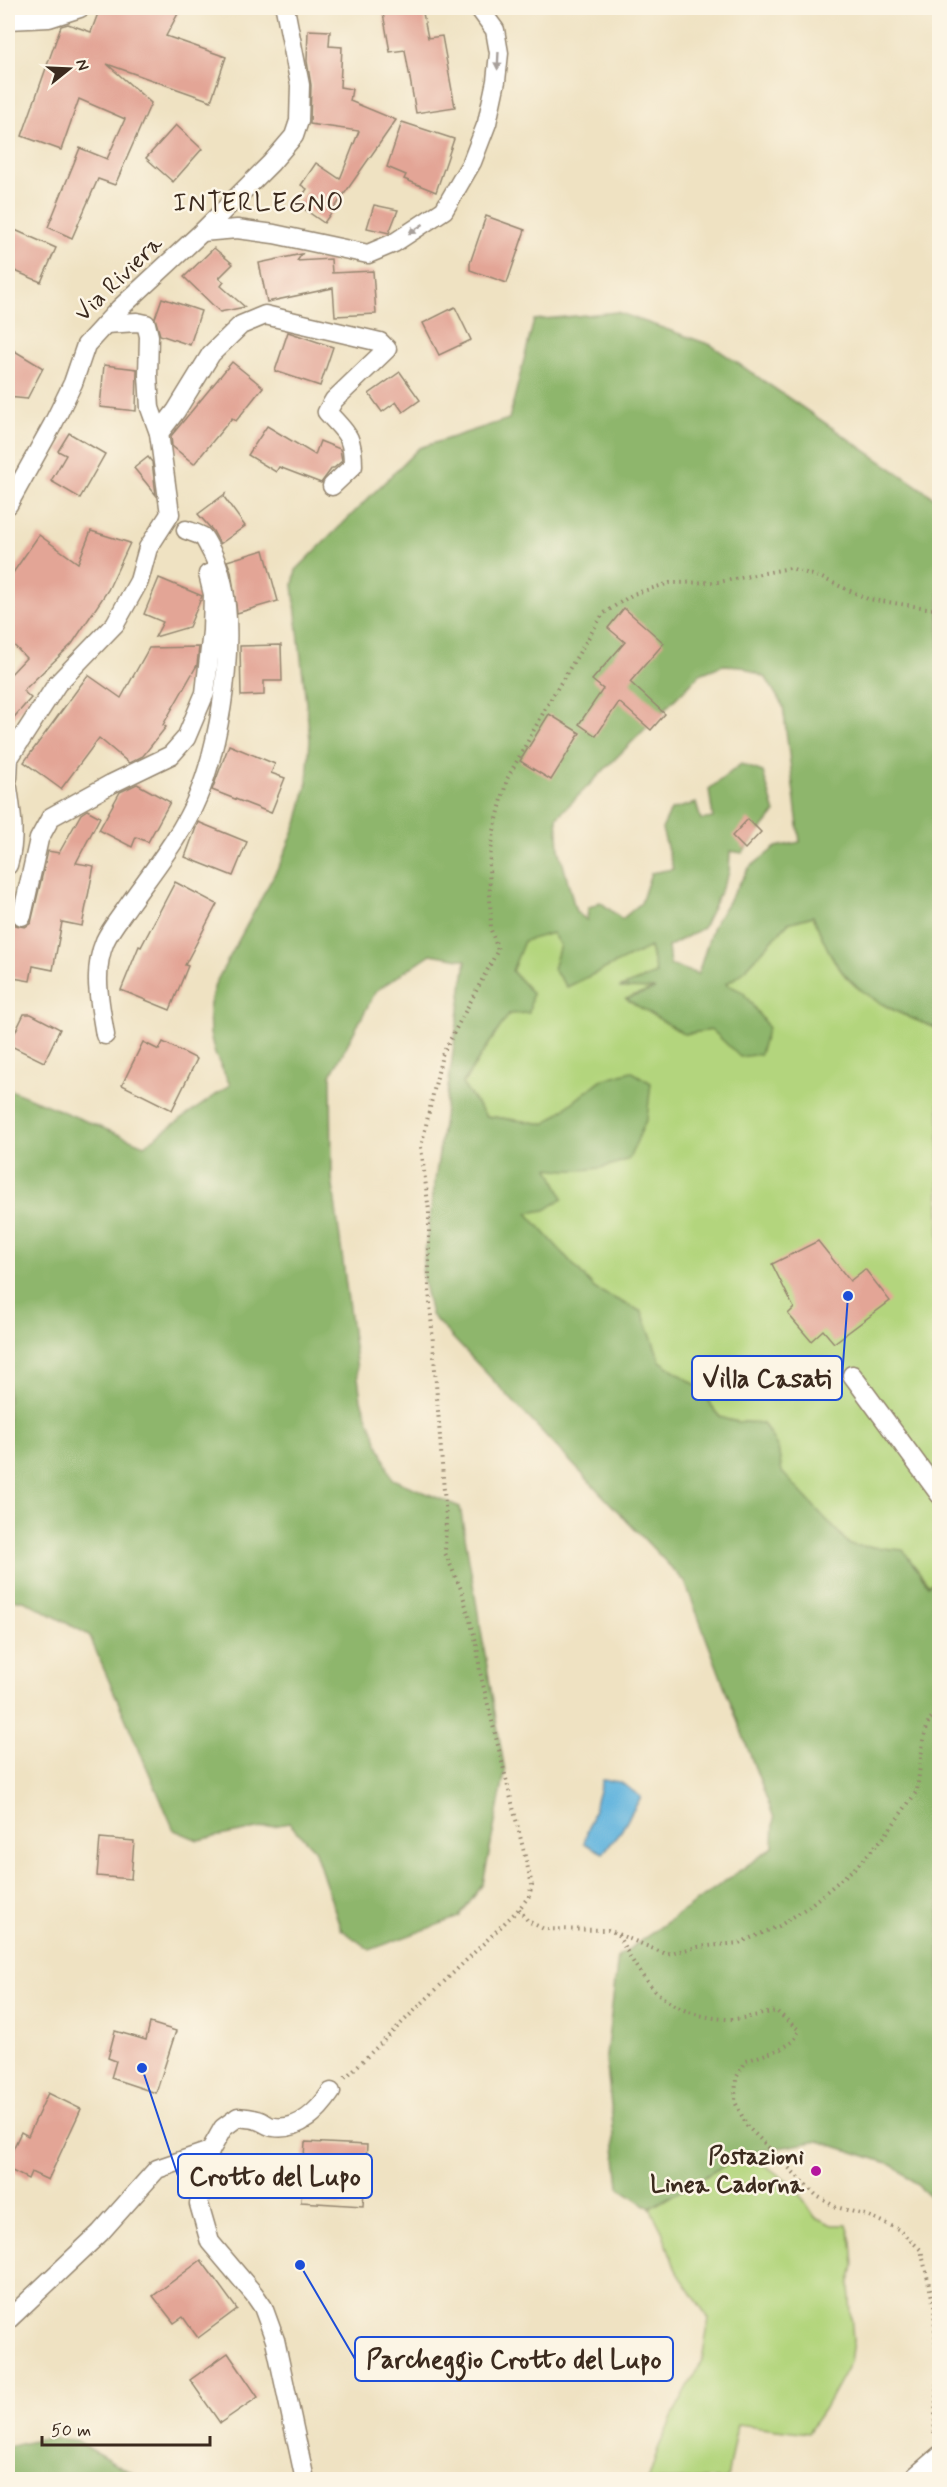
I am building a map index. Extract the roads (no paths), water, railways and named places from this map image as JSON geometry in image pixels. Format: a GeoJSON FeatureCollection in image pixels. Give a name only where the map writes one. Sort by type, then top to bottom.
{"type":"FeatureCollection","features":[{"type":"Feature","properties":{"kind":"street"},"geometry":{"type":"LineString","coordinates":[[8,20],[49,18],[80,8]]}},
{"type":"Feature","properties":{"kind":"street","name":"Via Riviera"},"geometry":{"type":"LineString","coordinates":[[8,505],[73,383],[86,345],[119,309],[202,232],[271,163],[294,136],[299,121],[300,85],[285,8]]}},
{"type":"Feature","properties":{"kind":"street"},"geometry":{"type":"LineString","coordinates":[[202,232],[237,229],[274,234],[368,254],[394,243],[444,210],[472,162],[487,123],[496,81],[499,53],[495,30],[479,8]]}},
{"type":"Feature","properties":{"kind":"street"},"geometry":{"type":"LineString","coordinates":[[159,433],[176,411],[211,354],[241,325],[265,315],[380,342],[387,349],[334,400],[327,412],[351,438],[353,452],[352,466],[332,486]]}},
{"type":"Feature","properties":{"kind":"street"},"geometry":{"type":"LineString","coordinates":[[22,916],[39,839],[51,817],[171,755],[186,738],[205,693],[212,631],[213,594],[205,565],[186,530],[170,514],[159,433],[150,408],[149,336],[146,324],[137,322],[106,324]]}},
{"type":"Feature","properties":{"kind":"street"},"geometry":{"type":"LineString","coordinates":[[8,778],[9,758],[57,684],[115,624],[139,581],[148,548],[170,514]]}},
{"type":"Feature","properties":{"kind":"street"},"geometry":{"type":"LineString","coordinates":[[105,1035],[97,982],[105,940],[177,837],[198,797],[216,740],[227,631],[225,593],[215,559],[202,537],[186,530]]}},
{"type":"Feature","properties":{"kind":"street"},"geometry":{"type":"LineString","coordinates":[[8,788],[13,819],[12,853],[8,865]]}},
{"type":"Feature","properties":{"kind":"street"},"geometry":{"type":"LineString","coordinates":[[852,1375],[939,1495]]}},
{"type":"Feature","properties":{"kind":"street"},"geometry":{"type":"LineString","coordinates":[[305,2480],[275,2340],[262,2307],[210,2242],[199,2204],[210,2151],[223,2128],[238,2117],[259,2120],[273,2127],[287,2127],[306,2119],[319,2109],[331,2092]]}},
{"type":"Feature","properties":{"kind":"street"},"geometry":{"type":"LineString","coordinates":[[8,2320],[100,2233],[157,2169],[210,2151]]}},
{"type":"Feature","properties":{"kind":"street"},"geometry":{"type":"LineString","coordinates":[[911,2480],[937,2457]]}},
{"type":"Feature","properties":{"kind":"water"},"geometry":{"type":"Polygon","coordinates":[[[602,1780],[620,1782],[641,1797],[621,1831],[603,1853],[584,1843],[602,1780]]]}},
{"type":"Feature","properties":{"kind":"place","name":"Villa Casati"},"geometry":{"type":"Point","coordinates":[848,1296]}},
{"type":"Feature","properties":{"kind":"place","name":"Crotto del Lupo"},"geometry":{"type":"Point","coordinates":[142,2068]}},
{"type":"Feature","properties":{"kind":"place","name":"Postazioni Linea Cadorna"},"geometry":{"type":"Point","coordinates":[816,2171]}},
{"type":"Feature","properties":{"kind":"place","name":"Parcheggio Crotto del Lupo"},"geometry":{"type":"Point","coordinates":[300,2265]}},
{"type":"Feature","properties":{"kind":"district","name":"INTERLEGNO"},"geometry":{"type":"Point","coordinates":[259,204]}}]}
